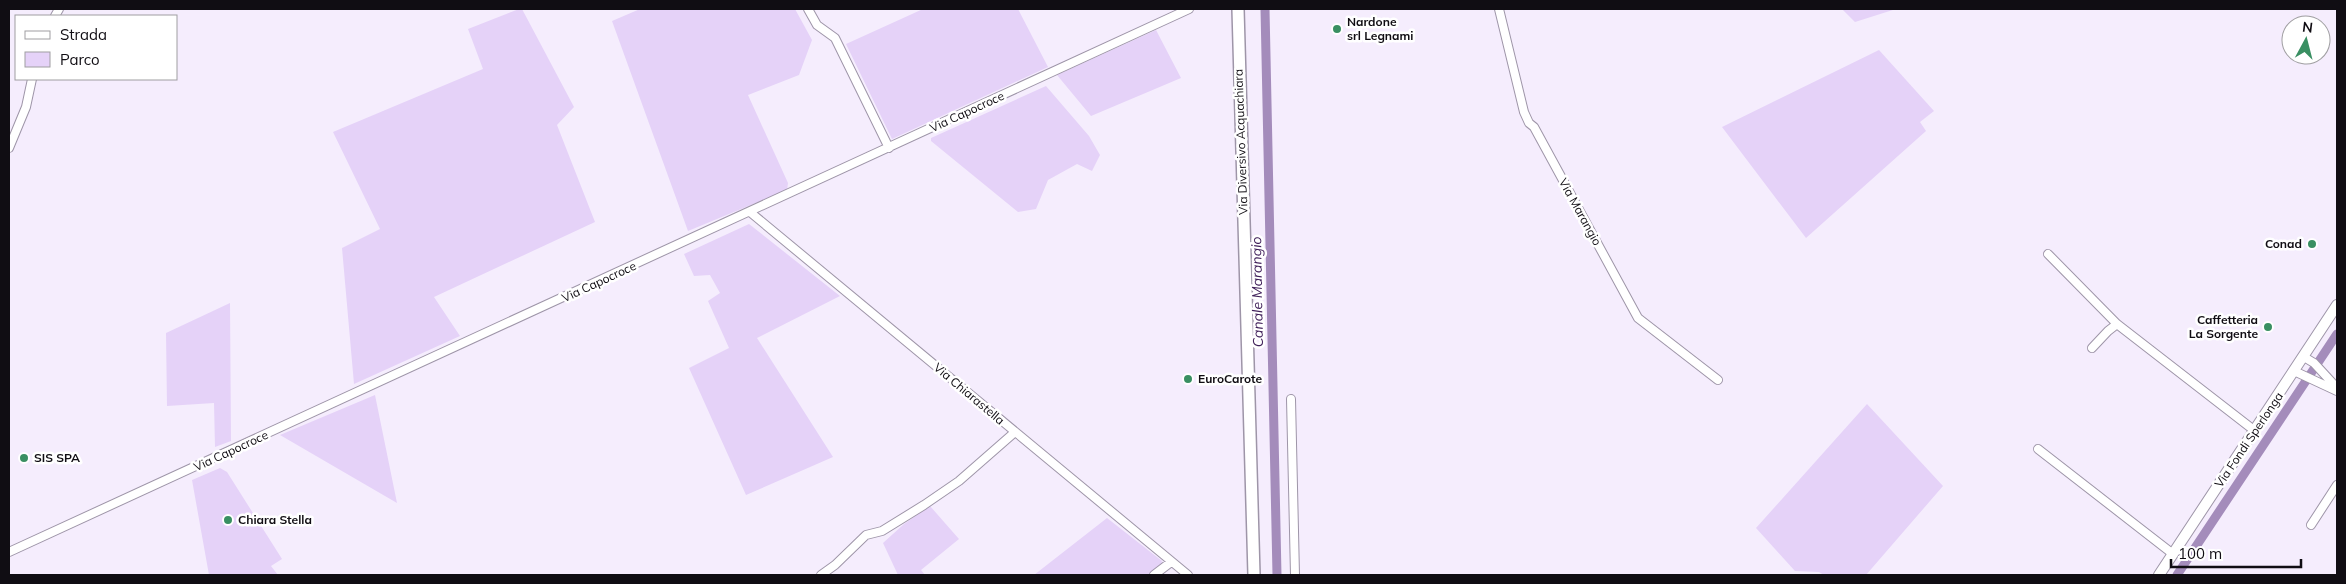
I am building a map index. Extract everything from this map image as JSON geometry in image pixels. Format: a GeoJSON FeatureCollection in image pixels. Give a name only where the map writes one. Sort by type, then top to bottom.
{"type":"FeatureCollection","features":[{"type":"Feature","properties":{"kind":"main road","name":"Via Diversivo Acquachiara"},"geometry":{"type":"LineString","coordinates":[[1238,9],[1254,575]]}},
{"type":"Feature","properties":{"kind":"street"},"geometry":{"type":"LineString","coordinates":[[808,9],[817,25],[836,38],[889,148]]}},
{"type":"Feature","properties":{"kind":"street","name":"Via Capocroce"},"geometry":{"type":"LineString","coordinates":[[9,552],[1189,9]]}},
{"type":"Feature","properties":{"kind":"street","name":"Via Marangio"},"geometry":{"type":"LineString","coordinates":[[1499,9],[1524,112],[1638,318],[1718,380]]}},
{"type":"Feature","properties":{"kind":"street"},"geometry":{"type":"LineString","coordinates":[[9,148],[26,107],[32,80]]}},
{"type":"Feature","properties":{"kind":"street","name":"Via Chiarastella"},"geometry":{"type":"LineString","coordinates":[[750,212],[1188,575]]}},
{"type":"Feature","properties":{"kind":"street"},"geometry":{"type":"LineString","coordinates":[[2048,254],[2117,324],[2255,431]]}},
{"type":"Feature","properties":{"kind":"street","name":"Via Fondi Sperlonga"},"geometry":{"type":"LineString","coordinates":[[2159,575],[2255,431],[2298,374],[2304,356],[2337,305]]}},
{"type":"Feature","properties":{"kind":"street"},"geometry":{"type":"LineString","coordinates":[[2092,348],[2108,330],[2117,324]]}},
{"type":"Feature","properties":{"kind":"street"},"geometry":{"type":"LineString","coordinates":[[2304,356],[2314,363],[2337,390]]}},
{"type":"Feature","properties":{"kind":"street"},"geometry":{"type":"LineString","coordinates":[[2298,374],[2337,390]]}},
{"type":"Feature","properties":{"kind":"street"},"geometry":{"type":"LineString","coordinates":[[1291,399],[1295,575]]}},
{"type":"Feature","properties":{"kind":"street"},"geometry":{"type":"LineString","coordinates":[[821,575],[835,565],[866,535],[882,531],[924,506],[959,480],[1015,432]]}},
{"type":"Feature","properties":{"kind":"street"},"geometry":{"type":"LineString","coordinates":[[2038,449],[2173,554]]}},
{"type":"Feature","properties":{"kind":"street"},"geometry":{"type":"LineString","coordinates":[[2311,525],[2337,485]]}},
{"type":"Feature","properties":{"kind":"street"},"geometry":{"type":"LineString","coordinates":[[1154,575],[1171,562]]}},
{"type":"Feature","properties":{"kind":"green space"},"geometry":{"type":"Polygon","coordinates":[[[522,9],[574,107],[557,125],[595,222],[434,297],[460,336],[354,384],[342,248],[380,229],[333,132],[483,69],[468,29],[522,9]]]}},
{"type":"Feature","properties":{"kind":"green space"},"geometry":{"type":"Polygon","coordinates":[[[640,9],[795,9],[812,40],[799,75],[748,95],[788,183],[787,190],[688,231],[612,21],[640,9]]]}},
{"type":"Feature","properties":{"kind":"green space"},"geometry":{"type":"Polygon","coordinates":[[[923,9],[1018,9],[1048,67],[892,139],[846,44],[923,9]]]}},
{"type":"Feature","properties":{"kind":"green space"},"geometry":{"type":"Polygon","coordinates":[[[1842,9],[1896,9],[1855,22],[1842,9]]]}},
{"type":"Feature","properties":{"kind":"green space"},"geometry":{"type":"Polygon","coordinates":[[[1156,30],[1181,78],[1091,116],[1057,75],[1156,30]]]}},
{"type":"Feature","properties":{"kind":"green space"},"geometry":{"type":"Polygon","coordinates":[[[1879,50],[1934,111],[1920,122],[1926,131],[1806,238],[1722,127],[1879,50]]]}},
{"type":"Feature","properties":{"kind":"green space"},"geometry":{"type":"Polygon","coordinates":[[[1046,86],[1089,136],[1100,155],[1092,171],[1077,164],[1048,180],[1036,209],[1018,212],[931,141],[931,138],[1046,86]]]}},
{"type":"Feature","properties":{"kind":"green space"},"geometry":{"type":"Polygon","coordinates":[[[749,224],[840,296],[757,338],[833,457],[746,495],[689,368],[729,348],[708,301],[720,293],[710,275],[694,276],[684,254],[749,224]]]}},
{"type":"Feature","properties":{"kind":"green space"},"geometry":{"type":"Polygon","coordinates":[[[230,303],[231,441],[215,447],[214,403],[167,406],[166,333],[230,303]]]}},
{"type":"Feature","properties":{"kind":"green space"},"geometry":{"type":"Polygon","coordinates":[[[375,395],[397,503],[280,435],[375,395]]]}},
{"type":"Feature","properties":{"kind":"green space"},"geometry":{"type":"Polygon","coordinates":[[[1867,404],[1943,486],[1866,575],[1824,575],[1819,572],[1795,571],[1756,528],[1867,404]]]}},
{"type":"Feature","properties":{"kind":"green space","name":"Chiara Stella"},"geometry":{"type":"Polygon","coordinates":[[[220,468],[227,472],[282,559],[271,566],[278,575],[209,575],[192,480],[220,468]]]}},
{"type":"Feature","properties":{"kind":"green space"},"geometry":{"type":"Polygon","coordinates":[[[930,506],[959,539],[921,570],[925,575],[898,575],[883,543],[904,524],[930,506]]]}},
{"type":"Feature","properties":{"kind":"green space"},"geometry":{"type":"Polygon","coordinates":[[[1107,518],[1162,561],[1161,566],[1149,575],[1034,575],[1107,518]]]}},
{"type":"Feature","properties":{"kind":"waterway","name":"Canale Marangio"},"geometry":{"type":"LineString","coordinates":[[1265,9],[1277,575]]}},
{"type":"Feature","properties":{"kind":"waterway"},"geometry":{"type":"LineString","coordinates":[[2177,575],[2337,334]]}},
{"type":"Feature","properties":{"kind":"place","name":"Nardone srl Legnami"},"geometry":{"type":"Point","coordinates":[1337,29]}},
{"type":"Feature","properties":{"kind":"place","name":"Conad"},"geometry":{"type":"Point","coordinates":[2312,244]}},
{"type":"Feature","properties":{"kind":"place","name":"Caffetteria La Sorgente"},"geometry":{"type":"Point","coordinates":[2268,327]}},
{"type":"Feature","properties":{"kind":"place","name":"EuroCarote"},"geometry":{"type":"Point","coordinates":[1188,379]}},
{"type":"Feature","properties":{"kind":"place","name":"SIS SPA"},"geometry":{"type":"Point","coordinates":[24,458]}},
{"type":"Feature","properties":{"kind":"place","name":"Chiara Stella"},"geometry":{"type":"Point","coordinates":[228,520]}}]}
